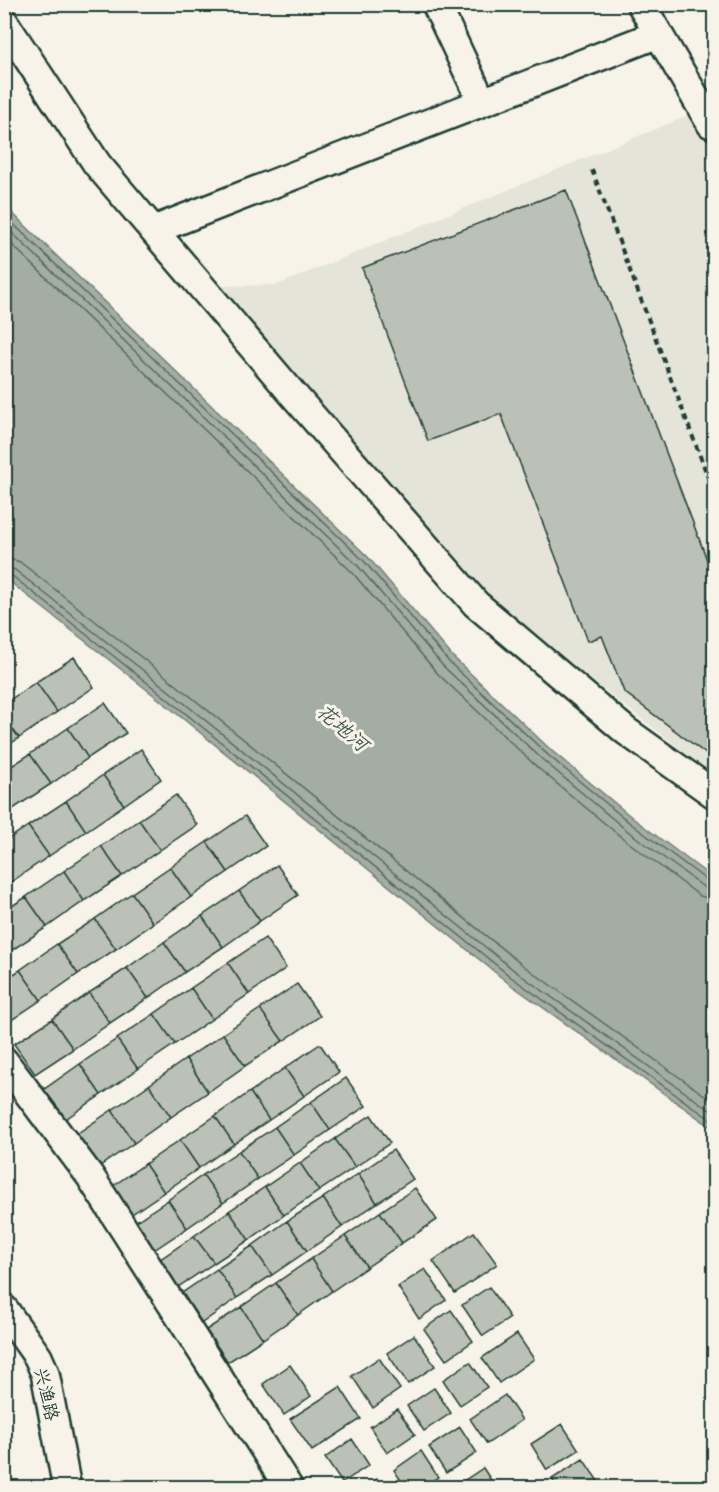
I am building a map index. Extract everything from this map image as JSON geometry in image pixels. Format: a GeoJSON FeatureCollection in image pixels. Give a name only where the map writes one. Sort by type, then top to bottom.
{"type":"FeatureCollection","features":[{"type":"Feature","properties":{"kind":"street"},"geometry":{"type":"LineString","coordinates":[[436,4],[482,102]]}},
{"type":"Feature","properties":{"kind":"street"},"geometry":{"type":"LineString","coordinates":[[641,4],[711,124]]}},
{"type":"Feature","properties":{"kind":"street"},"geometry":{"type":"LineString","coordinates":[[4,22],[97,164],[291,392],[476,604],[626,731],[714,794]]}},
{"type":"Feature","properties":{"kind":"street"},"geometry":{"type":"LineString","coordinates":[[154,230],[658,34]]}},
{"type":"Feature","properties":{"kind":"street"},"geometry":{"type":"LineString","coordinates":[[4,1061],[90,1176],[289,1488]]}},
{"type":"Feature","properties":{"kind":"street","name":"兴渔路"},"geometry":{"type":"LineString","coordinates":[[4,1310],[38,1357],[45,1373],[67,1488]]}},
{"type":"Feature","properties":{"kind":"path"},"geometry":{"type":"LineString","coordinates":[[592,170],[714,493]]}},
{"type":"Feature","properties":{"kind":"path"},"geometry":{"type":"LineString","coordinates":[[707,473],[714,470]]}},
{"type":"Feature","properties":{"kind":"shaded area"},"geometry":{"type":"Polygon","coordinates":[[[714,105],[714,775],[476,591],[222,286],[277,285],[714,105]]]}},
{"type":"Feature","properties":{"kind":"water","name":"花地河"},"geometry":{"type":"Polygon","coordinates":[[[5,206],[368,557],[453,657],[552,751],[634,819],[714,879],[714,1129],[507,982],[160,700],[5,578],[5,206]]]}},
{"type":"Feature","properties":{"kind":"building"},"geometry":{"type":"Polygon","coordinates":[[[566,190],[714,578],[714,760],[624,692],[602,636],[588,641],[501,414],[428,441],[362,268],[566,190]]]}},
{"type":"Feature","properties":{"kind":"building"},"geometry":{"type":"Polygon","coordinates":[[[74,657],[94,687],[57,712],[36,682],[74,657]]]}},
{"type":"Feature","properties":{"kind":"building"},"geometry":{"type":"Polygon","coordinates":[[[36,682],[57,712],[19,738],[4,717],[4,704],[36,682]]]}},
{"type":"Feature","properties":{"kind":"building"},"geometry":{"type":"Polygon","coordinates":[[[105,703],[126,733],[88,758],[68,728],[105,703]]]}},
{"type":"Feature","properties":{"kind":"building"},"geometry":{"type":"Polygon","coordinates":[[[4,717],[19,738],[4,748],[4,717]]]}},
{"type":"Feature","properties":{"kind":"building"},"geometry":{"type":"Polygon","coordinates":[[[68,728],[88,758],[51,784],[30,754],[68,728]]]}},
{"type":"Feature","properties":{"kind":"building"},"geometry":{"type":"Polygon","coordinates":[[[141,749],[161,779],[124,805],[103,775],[141,749]]]}},
{"type":"Feature","properties":{"kind":"building"},"geometry":{"type":"Polygon","coordinates":[[[30,754],[51,784],[13,809],[4,797],[4,771],[30,754]]]}},
{"type":"Feature","properties":{"kind":"building"},"geometry":{"type":"Polygon","coordinates":[[[103,775],[124,805],[86,831],[66,801],[103,775]]]}},
{"type":"Feature","properties":{"kind":"building"},"geometry":{"type":"Polygon","coordinates":[[[176,795],[197,825],[160,850],[139,820],[176,795]]]}},
{"type":"Feature","properties":{"kind":"building"},"geometry":{"type":"Polygon","coordinates":[[[4,797],[13,809],[4,815],[4,797]]]}},
{"type":"Feature","properties":{"kind":"building"},"geometry":{"type":"Polygon","coordinates":[[[66,801],[86,831],[49,856],[28,826],[66,801]]]}},
{"type":"Feature","properties":{"kind":"building"},"geometry":{"type":"Polygon","coordinates":[[[245,816],[266,846],[228,872],[207,842],[245,816]]]}},
{"type":"Feature","properties":{"kind":"building"},"geometry":{"type":"Polygon","coordinates":[[[139,820],[160,850],[122,876],[101,846],[139,820]]]}},
{"type":"Feature","properties":{"kind":"building"},"geometry":{"type":"Polygon","coordinates":[[[28,826],[49,856],[11,882],[4,872],[4,842],[28,826]]]}},
{"type":"Feature","properties":{"kind":"building"},"geometry":{"type":"Polygon","coordinates":[[[207,842],[228,872],[191,897],[170,867],[207,842]]]}},
{"type":"Feature","properties":{"kind":"building"},"geometry":{"type":"Polygon","coordinates":[[[101,846],[122,876],[84,901],[64,871],[101,846]]]}},
{"type":"Feature","properties":{"kind":"building"},"geometry":{"type":"Polygon","coordinates":[[[277,865],[298,895],[260,921],[239,891],[277,865]]]}},
{"type":"Feature","properties":{"kind":"building"},"geometry":{"type":"Polygon","coordinates":[[[170,867],[191,897],[153,923],[132,893],[170,867]]]}},
{"type":"Feature","properties":{"kind":"building"},"geometry":{"type":"Polygon","coordinates":[[[64,871],[84,901],[47,927],[26,897],[64,871]]]}},
{"type":"Feature","properties":{"kind":"building"},"geometry":{"type":"Polygon","coordinates":[[[239,891],[260,921],[223,947],[202,916],[239,891]]]}},
{"type":"Feature","properties":{"kind":"building"},"geometry":{"type":"Polygon","coordinates":[[[132,893],[153,923],[116,949],[95,919],[132,893]]]}},
{"type":"Feature","properties":{"kind":"building"},"geometry":{"type":"Polygon","coordinates":[[[26,897],[47,927],[9,952],[4,946],[4,911],[26,897]]]}},
{"type":"Feature","properties":{"kind":"building"},"geometry":{"type":"Polygon","coordinates":[[[202,916],[223,947],[185,972],[164,942],[202,916]]]}},
{"type":"Feature","properties":{"kind":"building"},"geometry":{"type":"Polygon","coordinates":[[[95,919],[116,949],[78,974],[57,944],[95,919]]]}},
{"type":"Feature","properties":{"kind":"building"},"geometry":{"type":"Polygon","coordinates":[[[265,938],[286,968],[249,994],[228,963],[265,938]]]}},
{"type":"Feature","properties":{"kind":"building"},"geometry":{"type":"Polygon","coordinates":[[[164,942],[185,972],[148,998],[127,968],[164,942]]]}},
{"type":"Feature","properties":{"kind":"building"},"geometry":{"type":"Polygon","coordinates":[[[57,944],[78,974],[41,1000],[20,970],[57,944]]]}},
{"type":"Feature","properties":{"kind":"building"},"geometry":{"type":"Polygon","coordinates":[[[228,963],[249,994],[212,1019],[191,988],[228,963]]]}},
{"type":"Feature","properties":{"kind":"building"},"geometry":{"type":"Polygon","coordinates":[[[127,968],[148,998],[110,1023],[89,993],[127,968]]]}},
{"type":"Feature","properties":{"kind":"building"},"geometry":{"type":"Polygon","coordinates":[[[20,970],[41,1000],[4,1025],[4,980],[20,970]]]}},
{"type":"Feature","properties":{"kind":"building"},"geometry":{"type":"Polygon","coordinates":[[[297,984],[320,1016],[283,1041],[260,1009],[297,984]]]}},
{"type":"Feature","properties":{"kind":"building"},"geometry":{"type":"Polygon","coordinates":[[[191,988],[212,1019],[175,1044],[154,1014],[191,988]]]}},
{"type":"Feature","properties":{"kind":"building"},"geometry":{"type":"Polygon","coordinates":[[[89,993],[110,1023],[73,1049],[52,1019],[89,993]]]}},
{"type":"Feature","properties":{"kind":"building"},"geometry":{"type":"Polygon","coordinates":[[[260,1009],[283,1041],[245,1066],[223,1034],[260,1009]]]}},
{"type":"Feature","properties":{"kind":"building"},"geometry":{"type":"Polygon","coordinates":[[[154,1014],[175,1044],[138,1069],[117,1039],[154,1014]]]}},
{"type":"Feature","properties":{"kind":"building"},"geometry":{"type":"Polygon","coordinates":[[[52,1019],[73,1049],[35,1074],[14,1044],[52,1019]]]}},
{"type":"Feature","properties":{"kind":"building"},"geometry":{"type":"Polygon","coordinates":[[[223,1034],[245,1066],[208,1092],[186,1059],[223,1034]]]}},
{"type":"Feature","properties":{"kind":"building"},"geometry":{"type":"Polygon","coordinates":[[[117,1039],[138,1069],[101,1095],[80,1064],[117,1039]]]}},
{"type":"Feature","properties":{"kind":"building"},"geometry":{"type":"Polygon","coordinates":[[[320,1044],[339,1072],[304,1096],[285,1068],[320,1044]]]}},
{"type":"Feature","properties":{"kind":"building"},"geometry":{"type":"Polygon","coordinates":[[[186,1059],[208,1092],[171,1117],[149,1085],[186,1059]]]}},
{"type":"Feature","properties":{"kind":"building"},"geometry":{"type":"Polygon","coordinates":[[[80,1064],[101,1095],[64,1120],[43,1090],[80,1064]]]}},
{"type":"Feature","properties":{"kind":"building"},"geometry":{"type":"Polygon","coordinates":[[[285,1068],[304,1096],[269,1120],[250,1092],[285,1068]]]}},
{"type":"Feature","properties":{"kind":"building"},"geometry":{"type":"Polygon","coordinates":[[[346,1078],[366,1106],[330,1130],[311,1102],[346,1078]]]}},
{"type":"Feature","properties":{"kind":"building"},"geometry":{"type":"Polygon","coordinates":[[[149,1085],[171,1117],[134,1143],[112,1110],[149,1085]]]}},
{"type":"Feature","properties":{"kind":"building"},"geometry":{"type":"Polygon","coordinates":[[[250,1092],[269,1120],[234,1144],[215,1116],[250,1092]]]}},
{"type":"Feature","properties":{"kind":"building"},"geometry":{"type":"Polygon","coordinates":[[[311,1102],[330,1130],[294,1155],[275,1127],[311,1102]]]}},
{"type":"Feature","properties":{"kind":"building"},"geometry":{"type":"Polygon","coordinates":[[[112,1110],[134,1143],[97,1168],[75,1135],[112,1110]]]}},
{"type":"Feature","properties":{"kind":"building"},"geometry":{"type":"Polygon","coordinates":[[[371,1115],[390,1143],[355,1167],[335,1139],[371,1115]]]}},
{"type":"Feature","properties":{"kind":"building"},"geometry":{"type":"Polygon","coordinates":[[[215,1116],[234,1144],[199,1168],[180,1140],[215,1116]]]}},
{"type":"Feature","properties":{"kind":"building"},"geometry":{"type":"Polygon","coordinates":[[[275,1127],[294,1155],[258,1179],[239,1151],[275,1127]]]}},
{"type":"Feature","properties":{"kind":"building"},"geometry":{"type":"Polygon","coordinates":[[[335,1139],[355,1167],[319,1191],[300,1163],[335,1139]]]}},
{"type":"Feature","properties":{"kind":"building"},"geometry":{"type":"Polygon","coordinates":[[[180,1140],[199,1168],[164,1192],[145,1164],[180,1140]]]}},
{"type":"Feature","properties":{"kind":"building"},"geometry":{"type":"Polygon","coordinates":[[[393,1150],[413,1179],[377,1203],[358,1174],[393,1150]]]}},
{"type":"Feature","properties":{"kind":"building"},"geometry":{"type":"Polygon","coordinates":[[[239,1151],[258,1179],[223,1203],[203,1175],[239,1151]]]}},
{"type":"Feature","properties":{"kind":"building"},"geometry":{"type":"Polygon","coordinates":[[[300,1163],[319,1191],[284,1215],[265,1187],[300,1163]]]}},
{"type":"Feature","properties":{"kind":"building"},"geometry":{"type":"Polygon","coordinates":[[[145,1164],[164,1192],[129,1216],[110,1188],[145,1164]]]}},
{"type":"Feature","properties":{"kind":"building"},"geometry":{"type":"Polygon","coordinates":[[[358,1174],[377,1203],[342,1227],[323,1198],[358,1174]]]}},
{"type":"Feature","properties":{"kind":"building"},"geometry":{"type":"Polygon","coordinates":[[[203,1175],[223,1203],[187,1228],[168,1200],[203,1175]]]}},
{"type":"Feature","properties":{"kind":"building"},"geometry":{"type":"Polygon","coordinates":[[[265,1187],[284,1215],[249,1240],[229,1211],[265,1187]]]}},
{"type":"Feature","properties":{"kind":"building"},"geometry":{"type":"Polygon","coordinates":[[[415,1188],[437,1220],[402,1243],[380,1212],[415,1188]]]}},
{"type":"Feature","properties":{"kind":"building"},"geometry":{"type":"Polygon","coordinates":[[[323,1198],[342,1227],[307,1251],[287,1221],[323,1198]]]}},
{"type":"Feature","properties":{"kind":"building"},"geometry":{"type":"Polygon","coordinates":[[[168,1200],[187,1228],[151,1252],[132,1224],[168,1200]]]}},
{"type":"Feature","properties":{"kind":"building"},"geometry":{"type":"Polygon","coordinates":[[[229,1211],[249,1240],[214,1263],[194,1236],[229,1211]]]}},
{"type":"Feature","properties":{"kind":"building"},"geometry":{"type":"Polygon","coordinates":[[[380,1212],[402,1243],[367,1267],[345,1236],[380,1212]]]}},
{"type":"Feature","properties":{"kind":"building"},"geometry":{"type":"Polygon","coordinates":[[[287,1221],[307,1251],[272,1275],[252,1246],[287,1221]]]}},
{"type":"Feature","properties":{"kind":"building"},"geometry":{"type":"Polygon","coordinates":[[[474,1232],[497,1264],[455,1293],[433,1261],[474,1232]]]}},
{"type":"Feature","properties":{"kind":"building"},"geometry":{"type":"Polygon","coordinates":[[[194,1236],[214,1263],[178,1287],[159,1260],[194,1236]]]}},
{"type":"Feature","properties":{"kind":"building"},"geometry":{"type":"Polygon","coordinates":[[[345,1236],[367,1267],[332,1291],[311,1259],[345,1236]]]}},
{"type":"Feature","properties":{"kind":"building"},"geometry":{"type":"Polygon","coordinates":[[[252,1246],[272,1275],[237,1298],[217,1269],[252,1246]]]}},
{"type":"Feature","properties":{"kind":"building"},"geometry":{"type":"Polygon","coordinates":[[[311,1259],[332,1291],[298,1315],[276,1283],[311,1259]]]}},
{"type":"Feature","properties":{"kind":"building"},"geometry":{"type":"Polygon","coordinates":[[[217,1269],[237,1298],[202,1323],[182,1293],[217,1269]]]}},
{"type":"Feature","properties":{"kind":"building"},"geometry":{"type":"Polygon","coordinates":[[[425,1269],[446,1300],[419,1319],[398,1287],[425,1269]]]}},
{"type":"Feature","properties":{"kind":"building"},"geometry":{"type":"Polygon","coordinates":[[[276,1283],[298,1315],[263,1339],[241,1307],[276,1283]]]}},
{"type":"Feature","properties":{"kind":"building"},"geometry":{"type":"Polygon","coordinates":[[[489,1287],[510,1318],[483,1336],[462,1305],[489,1287]]]}},
{"type":"Feature","properties":{"kind":"building"},"geometry":{"type":"Polygon","coordinates":[[[241,1307],[263,1339],[228,1362],[206,1330],[241,1307]]]}},
{"type":"Feature","properties":{"kind":"building"},"geometry":{"type":"Polygon","coordinates":[[[451,1310],[473,1341],[446,1360],[424,1329],[451,1310]]]}},
{"type":"Feature","properties":{"kind":"building"},"geometry":{"type":"Polygon","coordinates":[[[517,1334],[534,1359],[499,1383],[482,1358],[517,1334]]]}},
{"type":"Feature","properties":{"kind":"building"},"geometry":{"type":"Polygon","coordinates":[[[414,1335],[435,1366],[408,1384],[387,1353],[414,1335]]]}},
{"type":"Feature","properties":{"kind":"building"},"geometry":{"type":"Polygon","coordinates":[[[379,1358],[400,1389],[373,1408],[352,1376],[379,1358]]]}},
{"type":"Feature","properties":{"kind":"building"},"geometry":{"type":"Polygon","coordinates":[[[470,1362],[487,1387],[460,1405],[443,1380],[470,1362]]]}},
{"type":"Feature","properties":{"kind":"building"},"geometry":{"type":"Polygon","coordinates":[[[290,1365],[311,1396],[284,1415],[263,1384],[290,1365]]]}},
{"type":"Feature","properties":{"kind":"building"},"geometry":{"type":"Polygon","coordinates":[[[340,1387],[361,1419],[312,1451],[290,1419],[340,1387]]]}},
{"type":"Feature","properties":{"kind":"building"},"geometry":{"type":"Polygon","coordinates":[[[434,1388],[451,1413],[424,1431],[407,1406],[434,1388]]]}},
{"type":"Feature","properties":{"kind":"building"},"geometry":{"type":"Polygon","coordinates":[[[505,1395],[522,1420],[487,1444],[470,1419],[505,1395]]]}},
{"type":"Feature","properties":{"kind":"building"},"geometry":{"type":"Polygon","coordinates":[[[397,1409],[415,1434],[387,1453],[370,1427],[397,1409]]]}},
{"type":"Feature","properties":{"kind":"building"},"geometry":{"type":"Polygon","coordinates":[[[562,1424],[579,1450],[547,1470],[531,1444],[562,1424]]]}},
{"type":"Feature","properties":{"kind":"building"},"geometry":{"type":"Polygon","coordinates":[[[460,1427],[477,1453],[446,1473],[429,1447],[460,1427]]]}},
{"type":"Feature","properties":{"kind":"building"},"geometry":{"type":"Polygon","coordinates":[[[352,1439],[369,1465],[342,1483],[325,1458],[352,1439]]]}},
{"type":"Feature","properties":{"kind":"building"},"geometry":{"type":"Polygon","coordinates":[[[421,1451],[438,1477],[422,1488],[406,1488],[394,1470],[421,1451]]]}},
{"type":"Feature","properties":{"kind":"building"},"geometry":{"type":"Polygon","coordinates":[[[583,1459],[600,1484],[595,1488],[557,1488],[552,1479],[583,1459]]]}},
{"type":"Feature","properties":{"kind":"building"},"geometry":{"type":"Polygon","coordinates":[[[483,1468],[496,1488],[453,1488],[483,1468]]]}},
{"type":"Feature","properties":{"kind":"building"},"geometry":{"type":"Polygon","coordinates":[[[377,1479],[383,1488],[365,1488],[377,1479]]]}}]}
